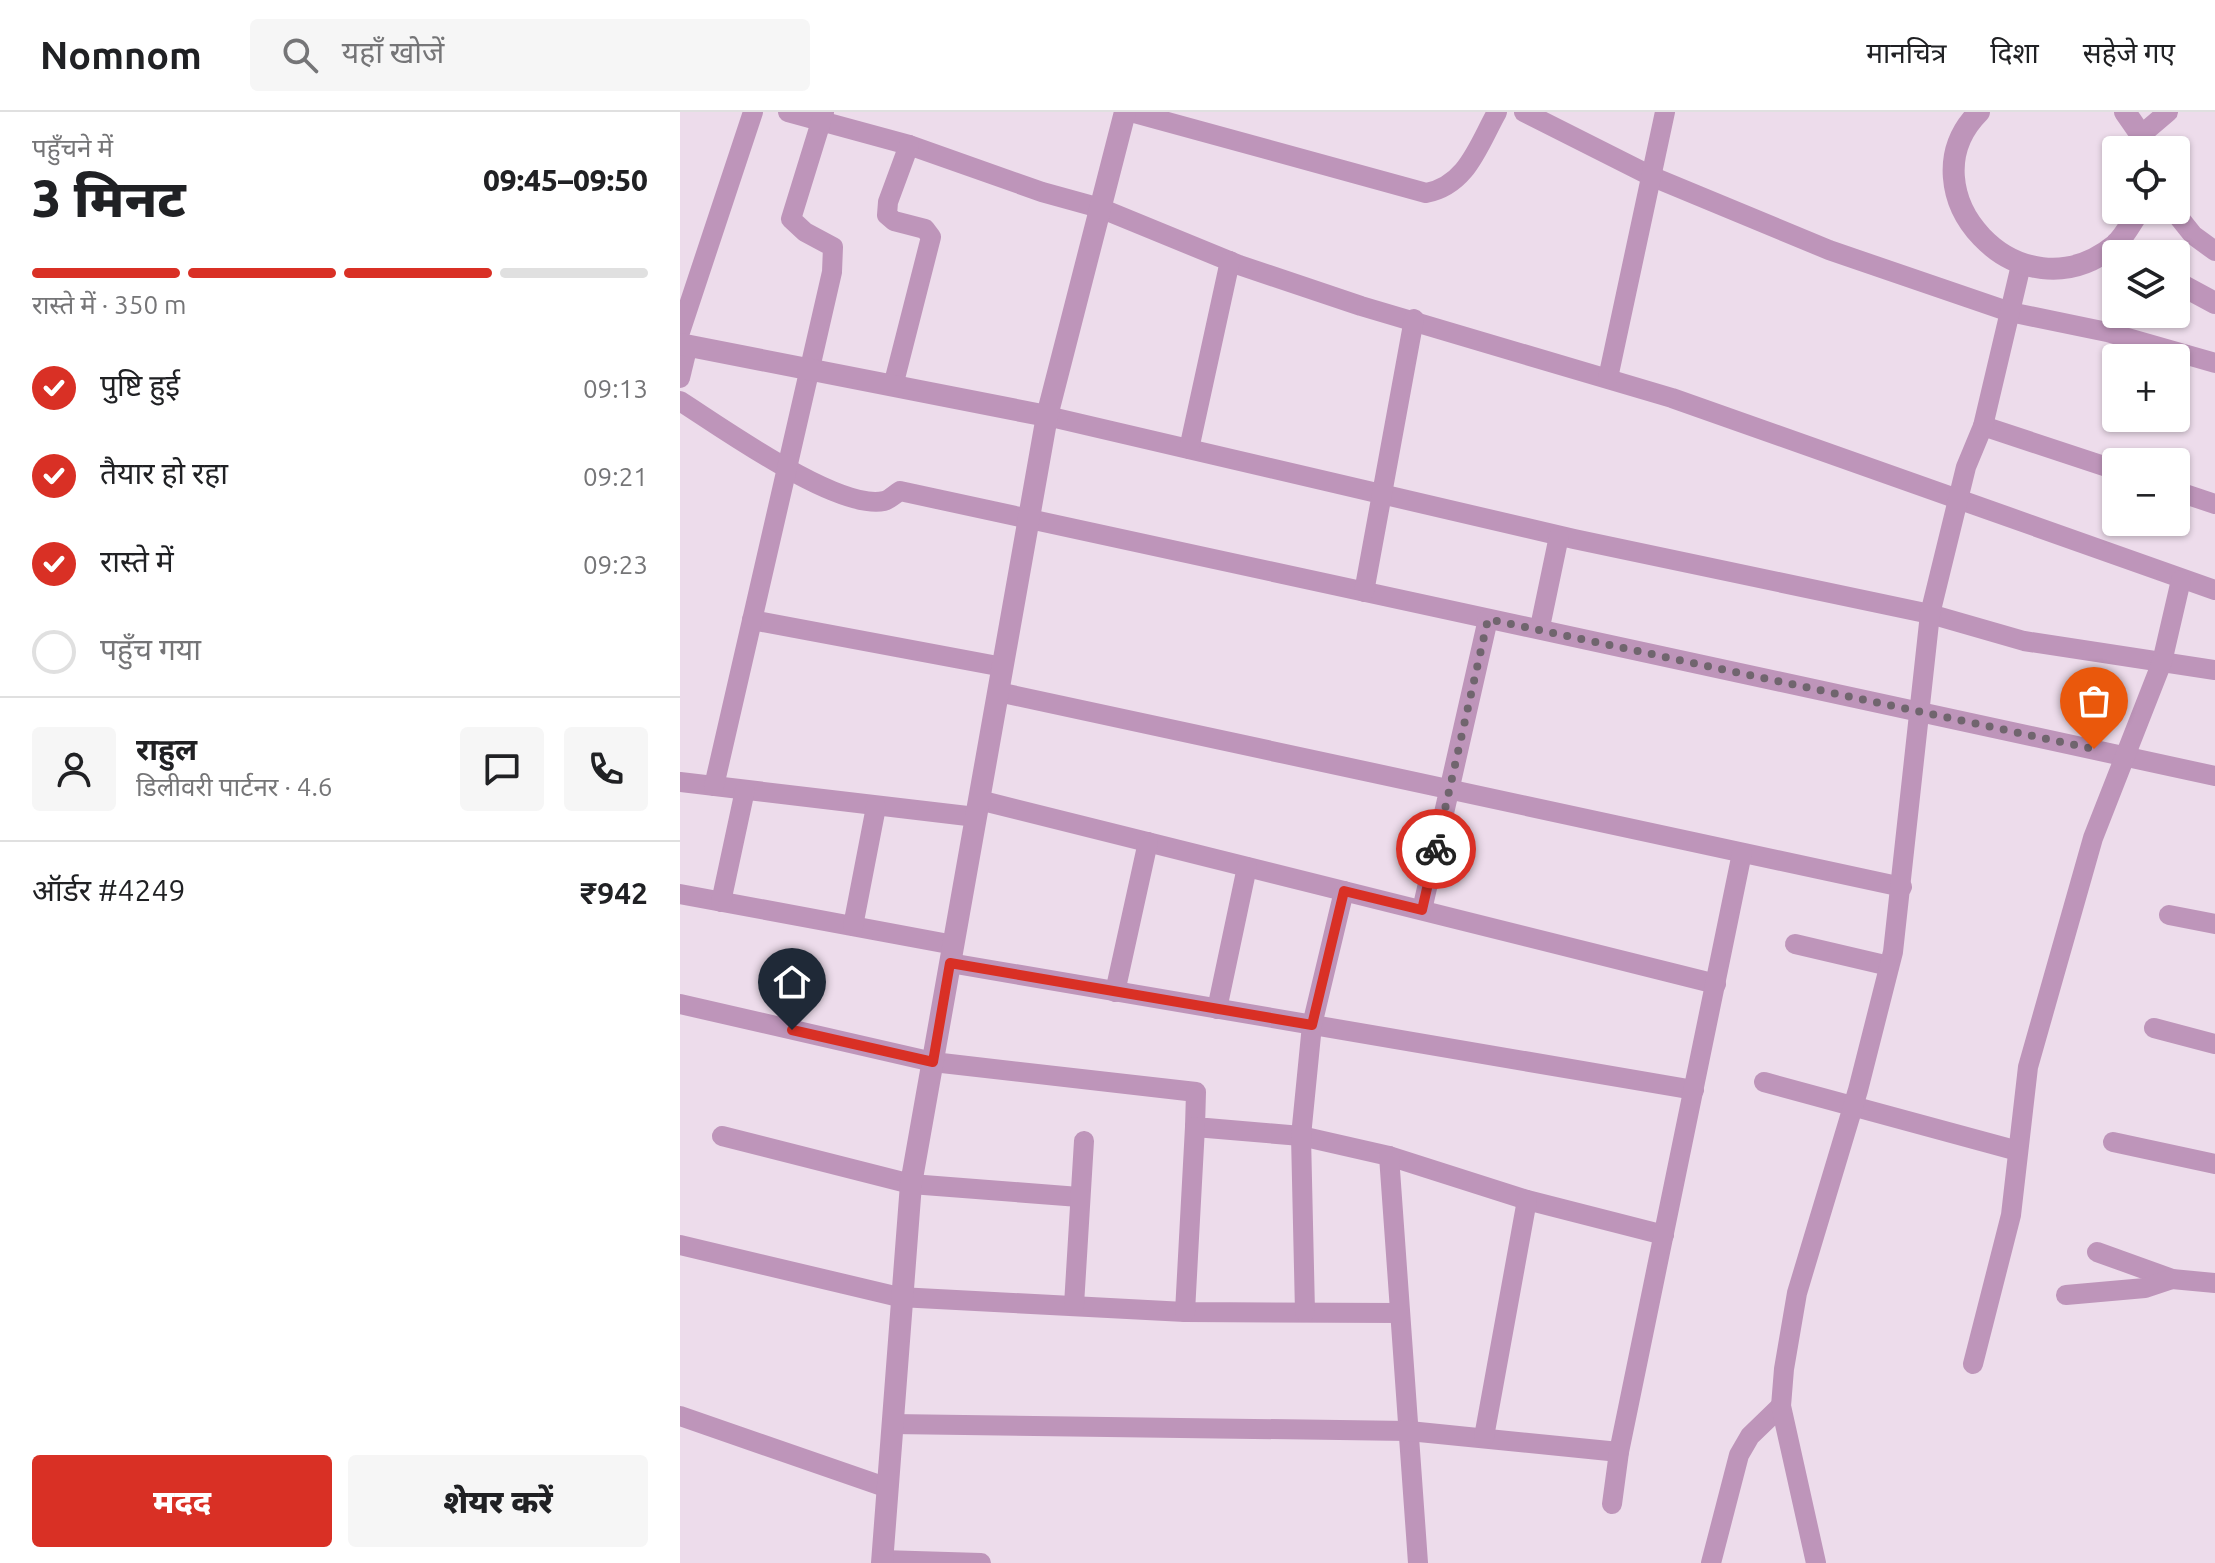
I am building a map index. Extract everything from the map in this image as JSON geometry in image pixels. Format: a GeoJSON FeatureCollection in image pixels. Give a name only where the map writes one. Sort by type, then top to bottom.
{"type":"FeatureCollection","features":[{"type":"Feature","properties":{"kind":"street"},"geometry":{"type":"LineString","coordinates":[[680,378],[683,340],[753,112]]}},
{"type":"Feature","properties":{"kind":"street"},"geometry":{"type":"LineString","coordinates":[[788,112],[822,116],[1042,192],[1100,208],[1230,261],[1361,306],[1608,378],[2215,590]]}},
{"type":"Feature","properties":{"kind":"street"},"geometry":{"type":"LineString","coordinates":[[981,1563],[882,1562],[899,1297],[911,1184],[1047,416],[1128,112],[1426,193],[1447,189],[1462,174],[1497,112]]}},
{"type":"Feature","properties":{"kind":"street"},"geometry":{"type":"LineString","coordinates":[[1524,112],[1653,177],[1829,250],[2010,312],[2107,332],[2215,363]]}},
{"type":"Feature","properties":{"kind":"street"},"geometry":{"type":"LineString","coordinates":[[1608,378],[1665,112]]}},
{"type":"Feature","properties":{"kind":"street"},"geometry":{"type":"LineString","coordinates":[[2125,112],[2139,136]]}},
{"type":"Feature","properties":{"kind":"street"},"geometry":{"type":"LineString","coordinates":[[2148,136],[2168,112]]}},
{"type":"Feature","properties":{"kind":"street"},"geometry":{"type":"LineString","coordinates":[[714,786],[832,272],[833,247],[805,232],[791,219],[822,116]]}},
{"type":"Feature","properties":{"kind":"street"},"geometry":{"type":"LineString","coordinates":[[1966,116],[1957,149],[1955,188],[1967,221],[1990,248],[2021,265],[2055,269],[2102,257]]}},
{"type":"Feature","properties":{"kind":"street"},"geometry":{"type":"LineString","coordinates":[[893,386],[931,237],[925,229],[894,221],[887,215],[888,202],[909,145]]}},
{"type":"Feature","properties":{"kind":"street"},"geometry":{"type":"LineString","coordinates":[[2184,224],[2193,235],[2215,251]]}},
{"type":"Feature","properties":{"kind":"street"},"geometry":{"type":"LineString","coordinates":[[1189,449],[1230,261]]}},
{"type":"Feature","properties":{"kind":"street"},"geometry":{"type":"LineString","coordinates":[[1816,1563],[1781,1406],[1784,1369],[1797,1293],[1853,1105],[1889,966],[1902,887],[1930,614],[1966,467],[1983,426],[2021,265]]}},
{"type":"Feature","properties":{"kind":"street"},"geometry":{"type":"LineString","coordinates":[[2190,290],[2215,303]]}},
{"type":"Feature","properties":{"kind":"street"},"geometry":{"type":"LineString","coordinates":[[1364,592],[1414,319]]}},
{"type":"Feature","properties":{"kind":"street"},"geometry":{"type":"LineString","coordinates":[[683,340],[1047,416],[1559,536],[1930,614],[2024,641],[2215,670]]}},
{"type":"Feature","properties":{"kind":"street"},"geometry":{"type":"LineString","coordinates":[[680,401],[788,469],[854,500],[884,501],[900,491],[1488,619],[1540,627],[2215,776]]}},
{"type":"Feature","properties":{"kind":"street"},"geometry":{"type":"LineString","coordinates":[[1983,426],[2102,465]]}},
{"type":"Feature","properties":{"kind":"street"},"geometry":{"type":"LineString","coordinates":[[2190,496],[2215,504]]}},
{"type":"Feature","properties":{"kind":"street"},"geometry":{"type":"LineString","coordinates":[[1540,627],[1559,536]]}},
{"type":"Feature","properties":{"kind":"street"},"geometry":{"type":"LineString","coordinates":[[1973,1364],[2011,1215],[2028,1067],[2093,838],[2162,662],[2181,580]]}},
{"type":"Feature","properties":{"kind":"street"},"geometry":{"type":"LineString","coordinates":[[1422,910],[1488,619]]}},
{"type":"Feature","properties":{"kind":"street"},"geometry":{"type":"LineString","coordinates":[[752,620],[1003,667]]}},
{"type":"Feature","properties":{"kind":"street"},"geometry":{"type":"LineString","coordinates":[[998,692],[1902,887]]}},
{"type":"Feature","properties":{"kind":"street"},"geometry":{"type":"LineString","coordinates":[[680,782],[876,807],[978,808],[1148,842],[1716,984]]}},
{"type":"Feature","properties":{"kind":"street"},"geometry":{"type":"LineString","coordinates":[[721,902],[745,790]]}},
{"type":"Feature","properties":{"kind":"street"},"geometry":{"type":"LineString","coordinates":[[853,926],[876,807]]}},
{"type":"Feature","properties":{"kind":"street"},"geometry":{"type":"LineString","coordinates":[[1115,992],[1148,842]]}},
{"type":"Feature","properties":{"kind":"street"},"geometry":{"type":"LineString","coordinates":[[1612,1504],[1619,1452],[1742,853]]}},
{"type":"Feature","properties":{"kind":"street"},"geometry":{"type":"LineString","coordinates":[[1217,1009],[1247,867]]}},
{"type":"Feature","properties":{"kind":"street"},"geometry":{"type":"LineString","coordinates":[[1305,1312],[1301,1136],[1312,1025],[1344,891]]}},
{"type":"Feature","properties":{"kind":"street"},"geometry":{"type":"LineString","coordinates":[[680,894],[853,926],[952,954],[1115,992],[1694,1090]]}},
{"type":"Feature","properties":{"kind":"street"},"geometry":{"type":"LineString","coordinates":[[2169,915],[2215,924]]}},
{"type":"Feature","properties":{"kind":"street"},"geometry":{"type":"LineString","coordinates":[[1795,944],[1889,966]]}},
{"type":"Feature","properties":{"kind":"street"},"geometry":{"type":"LineString","coordinates":[[680,1004],[933,1062],[1196,1092],[1185,1312]]}},
{"type":"Feature","properties":{"kind":"street"},"geometry":{"type":"LineString","coordinates":[[2154,1028],[2215,1044]]}},
{"type":"Feature","properties":{"kind":"street"},"geometry":{"type":"LineString","coordinates":[[1764,1082],[2018,1151]]}},
{"type":"Feature","properties":{"kind":"street"},"geometry":{"type":"LineString","coordinates":[[1195,1127],[1301,1136],[1389,1156],[1527,1200],[1664,1235]]}},
{"type":"Feature","properties":{"kind":"street"},"geometry":{"type":"LineString","coordinates":[[722,1136],[911,1184],[1079,1197]]}},
{"type":"Feature","properties":{"kind":"street"},"geometry":{"type":"LineString","coordinates":[[1074,1305],[1084,1141]]}},
{"type":"Feature","properties":{"kind":"street"},"geometry":{"type":"LineString","coordinates":[[2113,1142],[2215,1164]]}},
{"type":"Feature","properties":{"kind":"street"},"geometry":{"type":"LineString","coordinates":[[1389,1156],[1418,1563]]}},
{"type":"Feature","properties":{"kind":"street"},"geometry":{"type":"LineString","coordinates":[[1484,1437],[1527,1200]]}},
{"type":"Feature","properties":{"kind":"street"},"geometry":{"type":"LineString","coordinates":[[680,1245],[899,1297],[1185,1312],[1400,1313]]}},
{"type":"Feature","properties":{"kind":"street"},"geometry":{"type":"LineString","coordinates":[[2097,1252],[2172,1279],[2215,1283]]}},
{"type":"Feature","properties":{"kind":"street"},"geometry":{"type":"LineString","coordinates":[[2066,1295],[2145,1288],[2172,1279]]}},
{"type":"Feature","properties":{"kind":"street"},"geometry":{"type":"LineString","coordinates":[[1711,1563],[1739,1455],[1750,1436],[1781,1406]]}},
{"type":"Feature","properties":{"kind":"street"},"geometry":{"type":"LineString","coordinates":[[680,1416],[888,1488]]}},
{"type":"Feature","properties":{"kind":"street"},"geometry":{"type":"LineString","coordinates":[[892,1424],[1409,1431],[1619,1452]]}},
{"type":"Feature","properties":{"kind":"way so far"},"geometry":{"type":"LineString","coordinates":[[1436,849],[1488,619],[1540,627],[2094,749]]}},
{"type":"Feature","properties":{"kind":"route"},"geometry":{"type":"LineString","coordinates":[[792,1030],[933,1062],[950,963],[1312,1025],[1344,891],[1422,910],[1436,849]]}}]}
